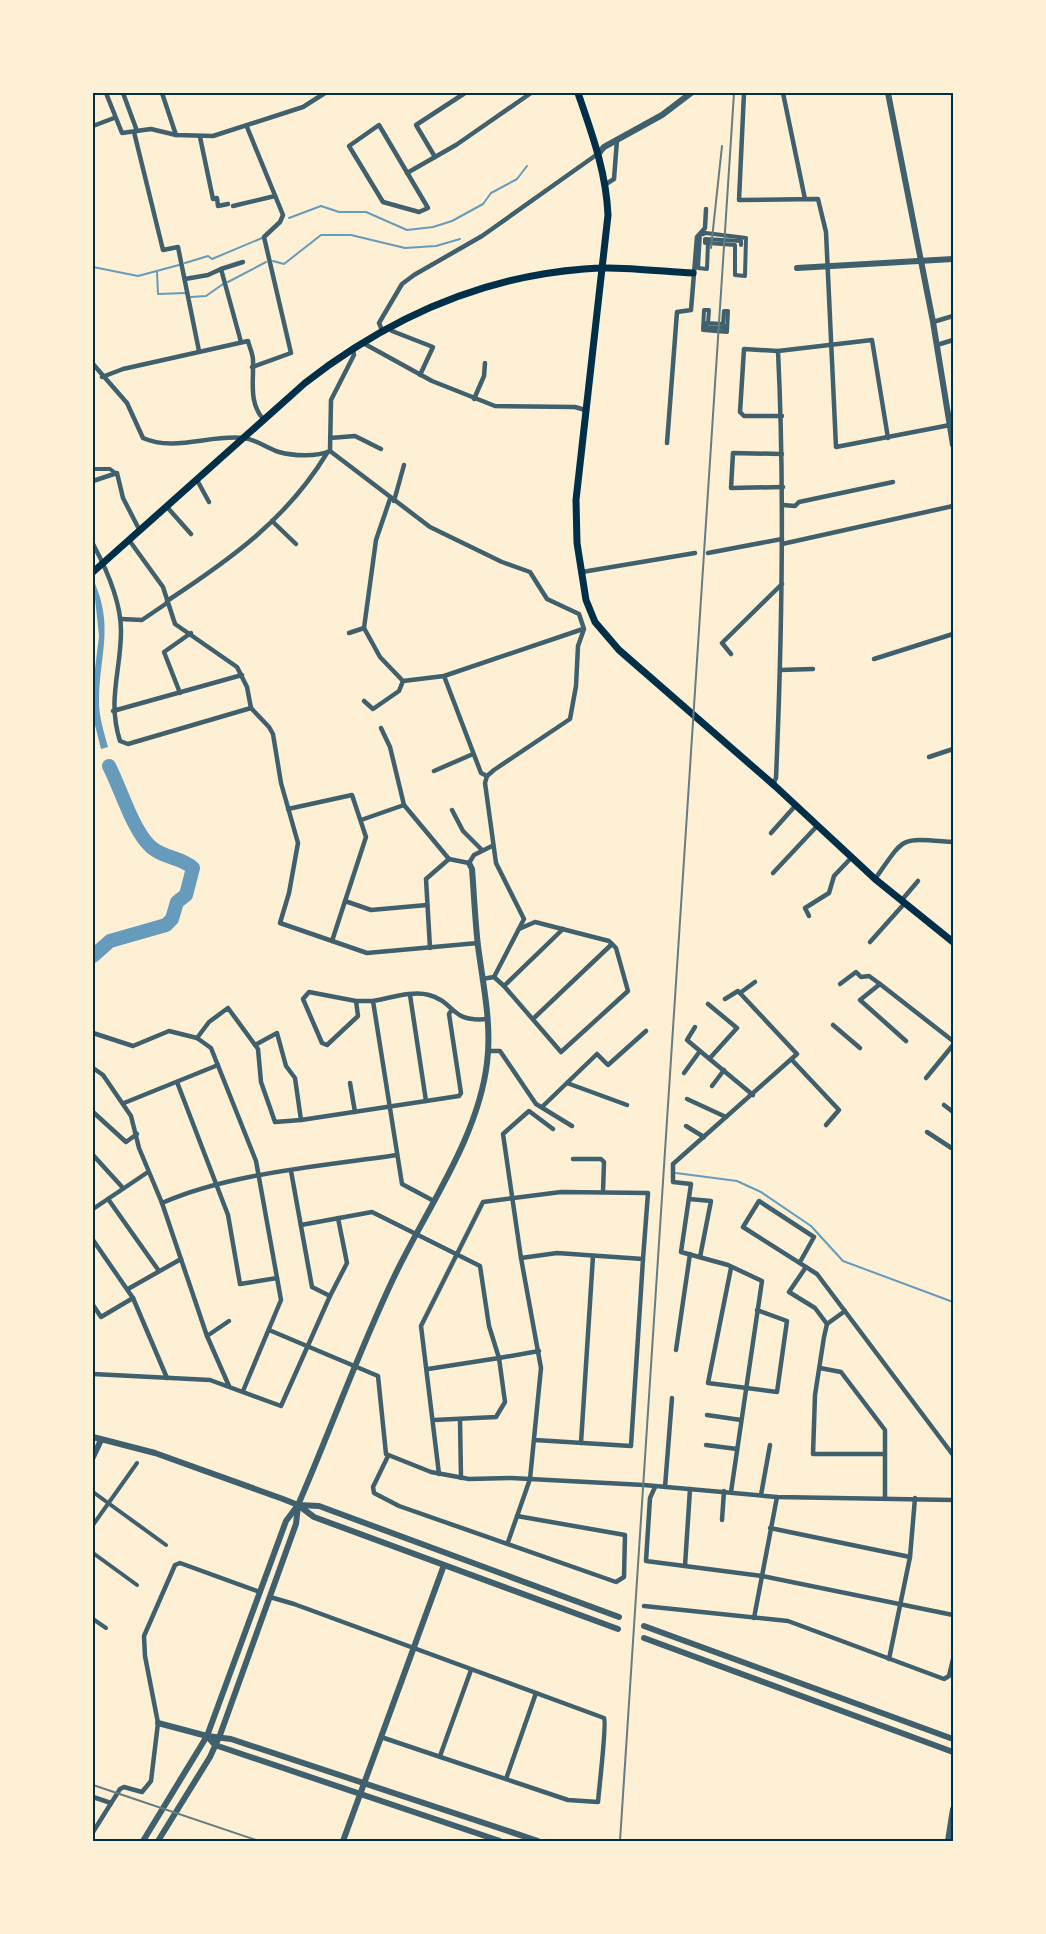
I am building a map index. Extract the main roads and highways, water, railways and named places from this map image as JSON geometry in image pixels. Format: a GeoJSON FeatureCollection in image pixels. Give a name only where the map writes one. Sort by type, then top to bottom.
{"type":"FeatureCollection","features":[{"type":"Feature","properties":{"kind":"main road"},"geometry":{"type":"LineString","coordinates":[[578,93],[599,153],[606,184],[608,215],[576,484],[577,543],[590,611],[601,631],[619,650],[773,784],[902,903],[953,942]]}},
{"type":"Feature","properties":{"kind":"main road"},"geometry":{"type":"LineString","coordinates":[[98,568],[305,383],[352,348],[390,326],[446,300],[489,286],[548,274],[601,268],[693,273]]}},
{"type":"Feature","properties":{"kind":"water"},"geometry":{"type":"Polygon","coordinates":[[[93,579],[100,596],[105,626],[99,702],[108,747],[101,749],[93,717],[93,685],[99,636],[93,579]]]}},
{"type":"Feature","properties":{"kind":"waterway"},"geometry":{"type":"LineString","coordinates":[[289,218],[321,206],[339,212],[366,212],[407,230],[433,227],[452,221],[483,204],[491,193],[517,179],[527,166]]}},
{"type":"Feature","properties":{"kind":"waterway"},"geometry":{"type":"LineString","coordinates":[[273,261],[284,264],[321,235],[351,235],[405,248],[436,246],[460,239]]}},
{"type":"Feature","properties":{"kind":"waterway"},"geometry":{"type":"LineString","coordinates":[[185,263],[208,256],[212,259],[262,238]]}},
{"type":"Feature","properties":{"kind":"waterway"},"geometry":{"type":"LineString","coordinates":[[228,282],[266,262]]}},
{"type":"Feature","properties":{"kind":"waterway"},"geometry":{"type":"LineString","coordinates":[[93,267],[138,276],[179,265]]}},
{"type":"Feature","properties":{"kind":"waterway"},"geometry":{"type":"LineString","coordinates":[[157,272],[158,294],[186,293]]}},
{"type":"Feature","properties":{"kind":"waterway"},"geometry":{"type":"LineString","coordinates":[[191,297],[206,296],[223,284]]}},
{"type":"Feature","properties":{"kind":"waterway"},"geometry":{"type":"LineString","coordinates":[[93,956],[110,941],[166,925],[172,919],[177,902],[186,895],[193,868],[156,851],[145,840],[133,820],[109,766]]}},
{"type":"Feature","properties":{"kind":"waterway"},"geometry":{"type":"LineString","coordinates":[[676,1173],[737,1181],[761,1192],[811,1226],[843,1261],[953,1302]]}},
{"type":"Feature","properties":{"kind":"railway"},"geometry":{"type":"LineString","coordinates":[[620,1841],[734,93]]}},
{"type":"Feature","properties":{"kind":"railway"},"geometry":{"type":"LineString","coordinates":[[711,248],[722,146]]}},
{"type":"Feature","properties":{"kind":"railway"},"geometry":{"type":"LineString","coordinates":[[93,1785],[259,1841]]}}]}
